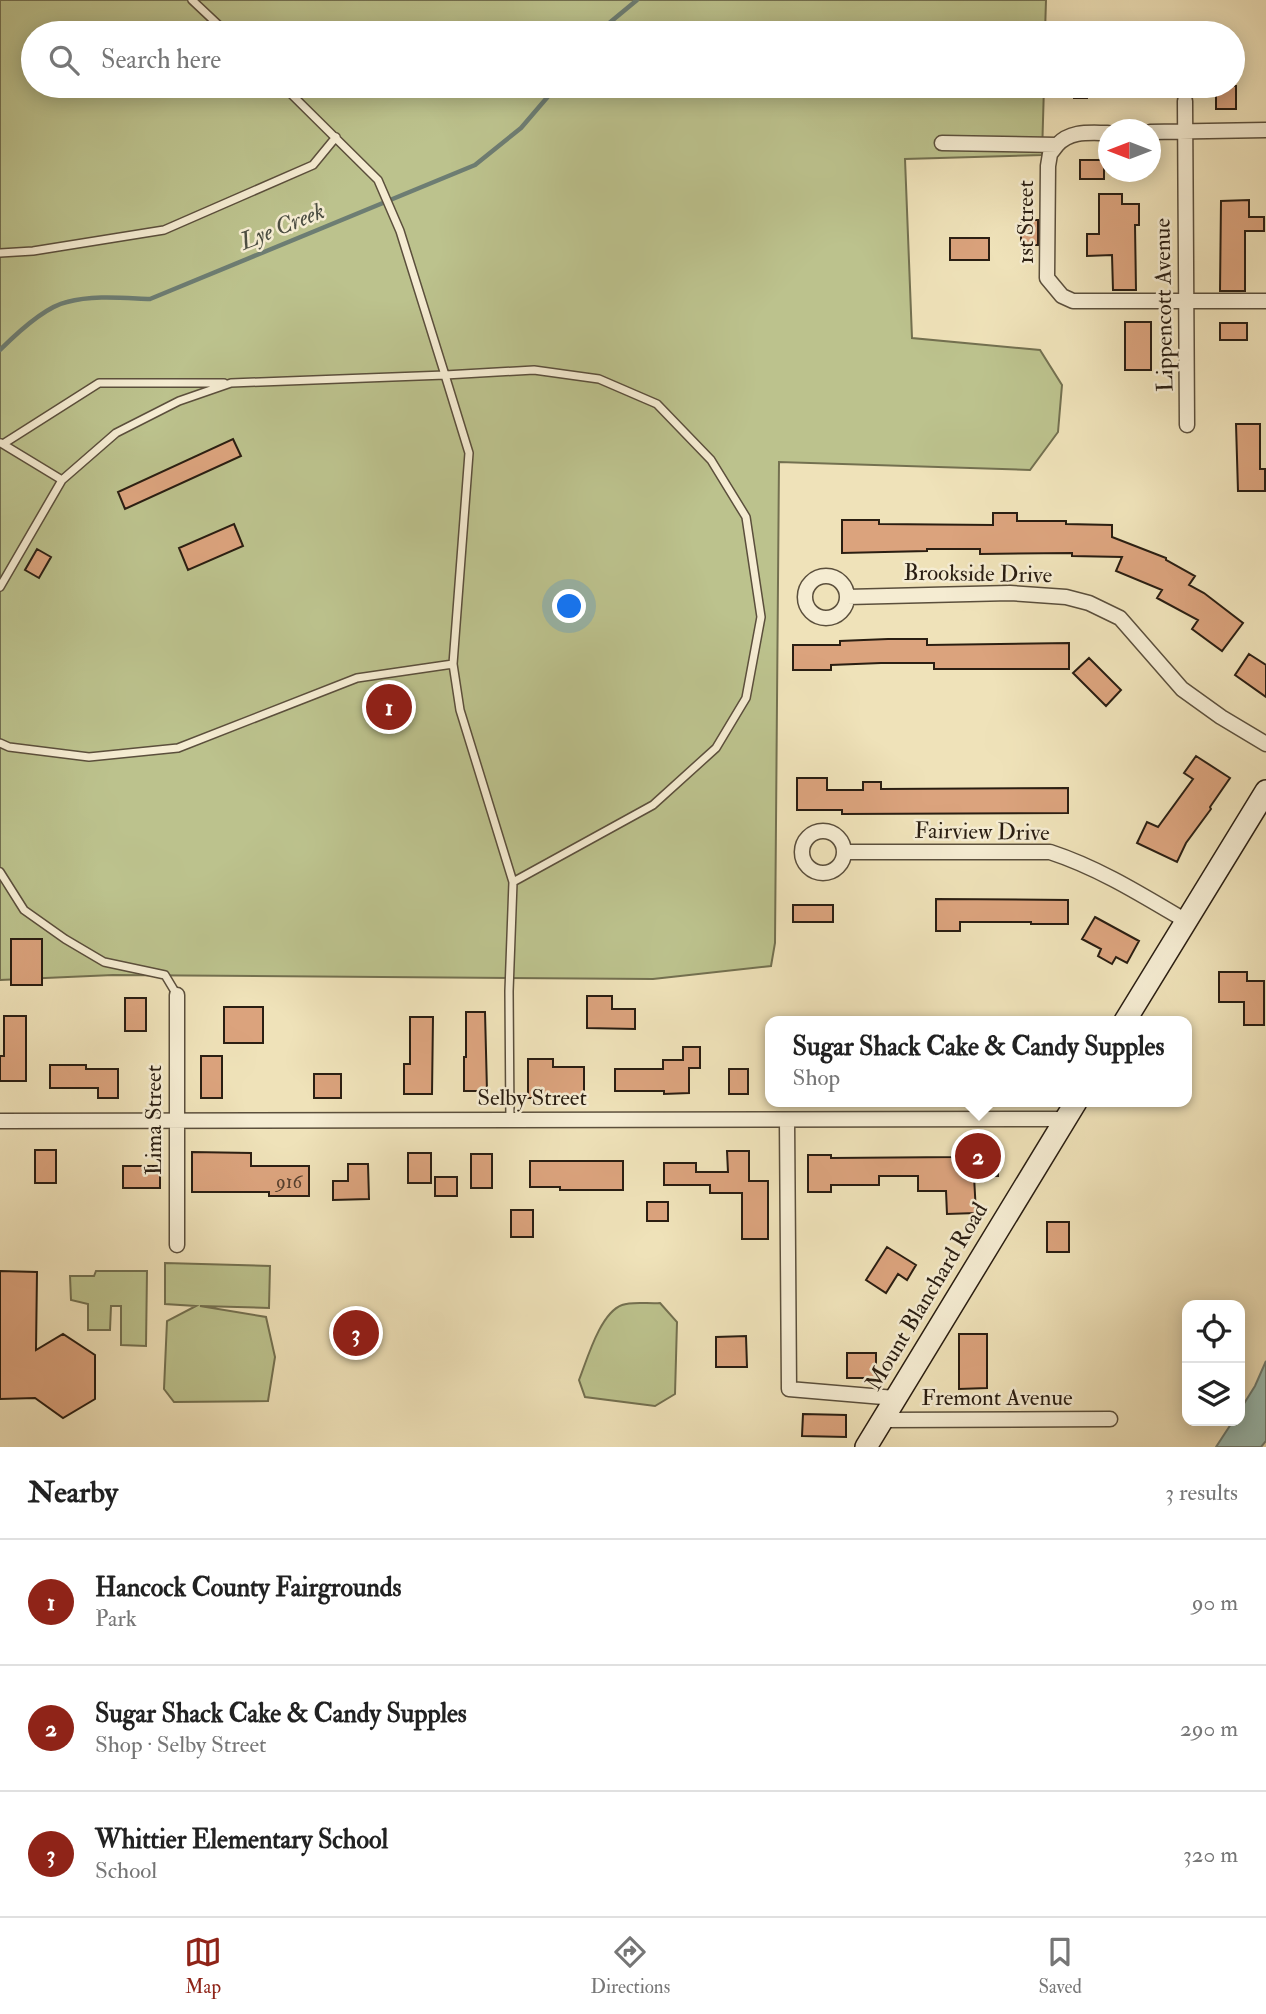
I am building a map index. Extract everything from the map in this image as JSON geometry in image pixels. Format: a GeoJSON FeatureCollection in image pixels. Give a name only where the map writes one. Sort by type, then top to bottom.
{"type":"FeatureCollection","features":[{"type":"Feature","properties":{"kind":"main road"},"geometry":{"type":"LineString","coordinates":[[1128,1016],[1266,791]]}},
{"type":"Feature","properties":{"kind":"main road","name":"Mount Blanchard Road"},"geometry":{"type":"LineString","coordinates":[[866,1447],[1070,1111]]}},
{"type":"Feature","properties":{"kind":"street","name":"Lippencott Avenue"},"geometry":{"type":"LineString","coordinates":[[1185,101],[1187,425]]}},
{"type":"Feature","properties":{"kind":"street"},"geometry":{"type":"LineString","coordinates":[[1161,132],[1266,131]]}},
{"type":"Feature","properties":{"kind":"street"},"geometry":{"type":"LineString","coordinates":[[942,144],[1057,145],[1072,135],[1098,134]]}},
{"type":"Feature","properties":{"kind":"street","name":"1st Street"},"geometry":{"type":"LineString","coordinates":[[1057,145],[1050,154],[1048,166],[1047,278],[1062,296],[1073,301],[1185,301]]}},
{"type":"Feature","properties":{"kind":"street"},"geometry":{"type":"LineString","coordinates":[[1185,301],[1266,301]]}},
{"type":"Feature","properties":{"kind":"street","name":"Brookside Drive"},"geometry":{"type":"LineString","coordinates":[[847,597],[1010,593],[1066,597],[1089,603],[1120,618],[1182,690],[1266,744]]}},
{"type":"Feature","properties":{"kind":"street","name":"Fairview Drive"},"geometry":{"type":"LineString","coordinates":[[844,852],[1050,852],[1079,861],[1117,880],[1186,921]]}},
{"type":"Feature","properties":{"kind":"street","name":"Lima Street"},"geometry":{"type":"LineString","coordinates":[[177,995],[177,1245]]}},
{"type":"Feature","properties":{"kind":"street","name":"Selby Street"},"geometry":{"type":"LineString","coordinates":[[0,1121],[787,1120],[1070,1111]]}},
{"type":"Feature","properties":{"kind":"street"},"geometry":{"type":"LineString","coordinates":[[787,1120],[789,1389],[895,1398]]}},
{"type":"Feature","properties":{"kind":"street","name":"Fremont Avenue"},"geometry":{"type":"LineString","coordinates":[[883,1420],[1110,1419]]}},
{"type":"Feature","properties":{"kind":"lane"},"geometry":{"type":"LineString","coordinates":[[192,0],[214,21]]}},
{"type":"Feature","properties":{"kind":"lane"},"geometry":{"type":"LineString","coordinates":[[295,98],[378,180],[400,231],[469,453],[453,664],[460,710],[513,883],[509,991],[510,1120]]}},
{"type":"Feature","properties":{"kind":"lane"},"geometry":{"type":"LineString","coordinates":[[0,253],[33,251],[164,230],[313,165],[336,137]]}},
{"type":"Feature","properties":{"kind":"lane"},"geometry":{"type":"LineString","coordinates":[[62,480],[1,444],[99,383],[232,383],[534,370],[599,379],[657,404],[711,460],[746,517],[761,617],[746,698],[716,748],[653,805],[513,883]]}},
{"type":"Feature","properties":{"kind":"lane"},"geometry":{"type":"LineString","coordinates":[[0,587],[62,480],[116,433],[179,401],[232,383]]}},
{"type":"Feature","properties":{"kind":"lane"},"geometry":{"type":"LineString","coordinates":[[0,743],[9,747],[89,757],[178,748],[356,678],[453,664]]}},
{"type":"Feature","properties":{"kind":"lane"},"geometry":{"type":"LineString","coordinates":[[0,872],[24,910],[65,939],[104,962],[165,975],[177,995]]}},
{"type":"Feature","properties":{"kind":"green space"},"geometry":{"type":"Polygon","coordinates":[[[0,0],[1046,0],[1045,21],[21,21],[21,98],[1044,98],[1042,155],[905,159],[912,338],[1040,350],[1062,385],[1058,432],[1030,470],[779,462],[775,943],[771,966],[653,979],[113,975],[0,980],[0,0]]]}},
{"type":"Feature","properties":{"kind":"green space"},"geometry":{"type":"Polygon","coordinates":[[[165,1263],[270,1266],[269,1308],[200,1306],[266,1317],[275,1357],[268,1401],[174,1402],[164,1389],[167,1321],[196,1306],[165,1304],[165,1263]]]}},
{"type":"Feature","properties":{"kind":"green space"},"geometry":{"type":"Polygon","coordinates":[[[96,1271],[147,1271],[146,1346],[121,1345],[121,1306],[111,1306],[110,1330],[88,1330],[88,1304],[71,1300],[70,1276],[94,1276],[96,1271]]]}},
{"type":"Feature","properties":{"kind":"green space"},"geometry":{"type":"Polygon","coordinates":[[[660,1303],[677,1322],[675,1394],[655,1406],[585,1397],[579,1380],[595,1338],[607,1317],[622,1305],[660,1303]]]}},
{"type":"Feature","properties":{"kind":"water"},"geometry":{"type":"Polygon","coordinates":[[[1266,1361],[1266,1441],[1261,1447],[1216,1447],[1230,1426],[1245,1426],[1245,1402],[1266,1361]]]}},
{"type":"Feature","properties":{"kind":"building"},"geometry":{"type":"Polygon","coordinates":[[[1216,98],[1236,98],[1236,109],[1216,109],[1216,98]]]}},
{"type":"Feature","properties":{"kind":"building"},"geometry":{"type":"Polygon","coordinates":[[[1080,160],[1098,160],[1098,179],[1080,179],[1080,160]]]}},
{"type":"Feature","properties":{"kind":"building"},"geometry":{"type":"Polygon","coordinates":[[[1099,194],[1122,194],[1122,204],[1139,204],[1139,225],[1135,225],[1136,290],[1113,290],[1112,255],[1087,256],[1087,234],[1099,234],[1099,194]]]}},
{"type":"Feature","properties":{"kind":"building"},"geometry":{"type":"Polygon","coordinates":[[[1249,200],[1249,217],[1264,217],[1264,231],[1245,231],[1245,291],[1220,291],[1221,201],[1249,200]]]}},
{"type":"Feature","properties":{"kind":"building"},"geometry":{"type":"Polygon","coordinates":[[[1021,220],[1038,220],[1038,245],[1021,245],[1021,220]]]}},
{"type":"Feature","properties":{"kind":"building"},"geometry":{"type":"Polygon","coordinates":[[[950,238],[989,238],[989,260],[950,260],[950,238]]]}},
{"type":"Feature","properties":{"kind":"building"},"geometry":{"type":"Polygon","coordinates":[[[1125,322],[1151,322],[1151,370],[1125,370],[1125,322]]]}},
{"type":"Feature","properties":{"kind":"building"},"geometry":{"type":"Polygon","coordinates":[[[1220,323],[1247,323],[1247,340],[1220,340],[1220,323]]]}},
{"type":"Feature","properties":{"kind":"building"},"geometry":{"type":"Polygon","coordinates":[[[1236,424],[1260,424],[1260,469],[1265,469],[1265,491],[1238,491],[1236,424]]]}},
{"type":"Feature","properties":{"kind":"building"},"geometry":{"type":"Polygon","coordinates":[[[233,439],[241,456],[125,509],[118,492],[233,439]]]}},
{"type":"Feature","properties":{"kind":"building"},"geometry":{"type":"Polygon","coordinates":[[[993,513],[1017,513],[1017,521],[1112,525],[1112,537],[1166,558],[1195,576],[1189,585],[1243,623],[1222,651],[1192,629],[1198,620],[1157,598],[1162,590],[1116,571],[1122,557],[1072,556],[1072,553],[980,554],[980,549],[842,553],[842,520],[879,520],[879,524],[993,525],[993,513]]]}},
{"type":"Feature","properties":{"kind":"building"},"geometry":{"type":"Polygon","coordinates":[[[234,524],[243,546],[188,570],[179,548],[234,524]]]}},
{"type":"Feature","properties":{"kind":"building"},"geometry":{"type":"Polygon","coordinates":[[[37,549],[51,557],[39,578],[25,570],[37,549]]]}},
{"type":"Feature","properties":{"kind":"building"},"geometry":{"type":"Polygon","coordinates":[[[927,639],[927,645],[1069,643],[1069,669],[934,669],[934,663],[881,663],[831,665],[831,670],[793,670],[793,645],[840,645],[840,641],[927,639]]]}},
{"type":"Feature","properties":{"kind":"building"},"geometry":{"type":"Polygon","coordinates":[[[1249,654],[1266,665],[1266,697],[1235,675],[1249,654]]]}},
{"type":"Feature","properties":{"kind":"building"},"geometry":{"type":"Polygon","coordinates":[[[1089,658],[1121,690],[1106,706],[1073,673],[1089,658]]]}},
{"type":"Feature","properties":{"kind":"building"},"geometry":{"type":"Polygon","coordinates":[[[1196,756],[1230,778],[1186,843],[1177,862],[1137,843],[1147,822],[1158,827],[1193,779],[1184,773],[1196,756]]]}},
{"type":"Feature","properties":{"kind":"building"},"geometry":{"type":"Polygon","coordinates":[[[797,778],[827,778],[827,790],[863,790],[863,782],[881,782],[881,789],[1068,788],[1068,813],[842,814],[842,810],[797,810],[797,778]]]}},
{"type":"Feature","properties":{"kind":"building"},"geometry":{"type":"Polygon","coordinates":[[[936,899],[1068,900],[1068,924],[960,922],[960,931],[936,931],[936,899]]]}},
{"type":"Feature","properties":{"kind":"building"},"geometry":{"type":"Polygon","coordinates":[[[793,905],[833,905],[833,922],[793,922],[793,905]]]}},
{"type":"Feature","properties":{"kind":"building"},"geometry":{"type":"Polygon","coordinates":[[[1095,917],[1139,941],[1127,963],[1116,957],[1112,964],[1098,956],[1101,949],[1082,939],[1095,917]]]}},
{"type":"Feature","properties":{"kind":"building"},"geometry":{"type":"Polygon","coordinates":[[[11,939],[42,939],[42,985],[11,985],[11,939]]]}},
{"type":"Feature","properties":{"kind":"building"},"geometry":{"type":"Polygon","coordinates":[[[1219,972],[1247,972],[1247,981],[1264,981],[1264,1025],[1244,1025],[1244,1002],[1219,1002],[1219,972]]]}},
{"type":"Feature","properties":{"kind":"building"},"geometry":{"type":"Polygon","coordinates":[[[587,996],[612,996],[612,1009],[635,1009],[635,1029],[587,1028],[587,996]]]}},
{"type":"Feature","properties":{"kind":"building"},"geometry":{"type":"Polygon","coordinates":[[[125,998],[146,998],[146,1031],[125,1031],[125,998]]]}},
{"type":"Feature","properties":{"kind":"building"},"geometry":{"type":"Polygon","coordinates":[[[224,1007],[263,1007],[263,1043],[224,1043],[224,1007]]]}},
{"type":"Feature","properties":{"kind":"building"},"geometry":{"type":"Polygon","coordinates":[[[466,1012],[485,1012],[487,1091],[464,1091],[466,1012]]]}},
{"type":"Feature","properties":{"kind":"building"},"geometry":{"type":"Polygon","coordinates":[[[4,1016],[26,1016],[26,1081],[0,1081],[0,1056],[4,1056],[4,1016]]]}},
{"type":"Feature","properties":{"kind":"building"},"geometry":{"type":"Polygon","coordinates":[[[410,1017],[433,1017],[432,1094],[404,1094],[404,1064],[410,1064],[410,1017]]]}},
{"type":"Feature","properties":{"kind":"building"},"geometry":{"type":"Polygon","coordinates":[[[683,1047],[700,1047],[700,1068],[689,1068],[689,1093],[615,1091],[615,1069],[663,1069],[663,1060],[683,1060],[683,1047]]]}},
{"type":"Feature","properties":{"kind":"building"},"geometry":{"type":"Polygon","coordinates":[[[201,1056],[222,1056],[222,1098],[201,1098],[201,1056]]]}},
{"type":"Feature","properties":{"kind":"building"},"geometry":{"type":"Polygon","coordinates":[[[528,1059],[553,1059],[553,1067],[584,1067],[584,1098],[528,1098],[528,1059]]]}},
{"type":"Feature","properties":{"kind":"building"},"geometry":{"type":"Polygon","coordinates":[[[50,1065],[86,1065],[86,1069],[118,1069],[118,1098],[98,1098],[98,1088],[50,1088],[50,1065]]]}},
{"type":"Feature","properties":{"kind":"building"},"geometry":{"type":"Polygon","coordinates":[[[729,1069],[748,1069],[748,1094],[729,1094],[729,1069]]]}},
{"type":"Feature","properties":{"kind":"building"},"geometry":{"type":"Polygon","coordinates":[[[314,1074],[341,1074],[341,1098],[314,1098],[314,1074]]]}},
{"type":"Feature","properties":{"kind":"building"},"geometry":{"type":"Polygon","coordinates":[[[966,1141],[998,1141],[998,1176],[974,1176],[976,1213],[947,1214],[946,1191],[918,1191],[918,1176],[879,1176],[879,1185],[831,1185],[831,1192],[808,1192],[808,1155],[831,1155],[831,1158],[958,1157],[958,1150],[966,1150],[966,1141]]]}},
{"type":"Feature","properties":{"kind":"building"},"geometry":{"type":"Polygon","coordinates":[[[35,1150],[56,1150],[56,1183],[35,1183],[35,1150]]]}},
{"type":"Feature","properties":{"kind":"building"},"geometry":{"type":"Polygon","coordinates":[[[727,1151],[749,1151],[749,1181],[768,1181],[768,1239],[742,1239],[742,1193],[710,1193],[710,1185],[664,1185],[664,1163],[696,1163],[696,1172],[728,1172],[727,1151]]]}},
{"type":"Feature","properties":{"kind":"building"},"geometry":{"type":"Polygon","coordinates":[[[192,1152],[251,1153],[251,1166],[309,1166],[309,1196],[269,1196],[269,1192],[192,1192],[192,1152]]]}},
{"type":"Feature","properties":{"kind":"building"},"geometry":{"type":"Polygon","coordinates":[[[408,1153],[431,1153],[431,1183],[408,1183],[408,1153]]]}},
{"type":"Feature","properties":{"kind":"building"},"geometry":{"type":"Polygon","coordinates":[[[471,1154],[492,1154],[492,1188],[471,1188],[471,1154]]]}},
{"type":"Feature","properties":{"kind":"building"},"geometry":{"type":"Polygon","coordinates":[[[530,1161],[623,1161],[623,1190],[530,1187],[530,1161]]]}},
{"type":"Feature","properties":{"kind":"building"},"geometry":{"type":"Polygon","coordinates":[[[348,1164],[368,1164],[369,1199],[333,1200],[333,1181],[348,1181],[348,1164]]]}},
{"type":"Feature","properties":{"kind":"building"},"geometry":{"type":"Polygon","coordinates":[[[123,1166],[160,1166],[160,1188],[123,1188],[123,1166]]]}},
{"type":"Feature","properties":{"kind":"building"},"geometry":{"type":"Polygon","coordinates":[[[435,1177],[457,1177],[457,1196],[435,1196],[435,1177]]]}},
{"type":"Feature","properties":{"kind":"building"},"geometry":{"type":"Polygon","coordinates":[[[647,1202],[668,1202],[668,1221],[647,1221],[647,1202]]]}},
{"type":"Feature","properties":{"kind":"building"},"geometry":{"type":"Polygon","coordinates":[[[511,1210],[533,1210],[533,1237],[511,1237],[511,1210]]]}},
{"type":"Feature","properties":{"kind":"building"},"geometry":{"type":"Polygon","coordinates":[[[1047,1222],[1069,1222],[1069,1252],[1047,1252],[1047,1222]]]}},
{"type":"Feature","properties":{"kind":"building"},"geometry":{"type":"Polygon","coordinates":[[[887,1247],[916,1265],[907,1280],[898,1274],[886,1293],[866,1280],[887,1247]]]}},
{"type":"Feature","properties":{"kind":"building"},"geometry":{"type":"Polygon","coordinates":[[[0,1271],[37,1272],[36,1350],[63,1334],[95,1355],[95,1399],[63,1418],[35,1398],[0,1399],[0,1271]]]}},
{"type":"Feature","properties":{"kind":"building"},"geometry":{"type":"Polygon","coordinates":[[[959,1334],[987,1334],[987,1388],[959,1389],[959,1334]]]}},
{"type":"Feature","properties":{"kind":"building"},"geometry":{"type":"Polygon","coordinates":[[[746,1336],[747,1367],[716,1367],[716,1337],[746,1336]]]}},
{"type":"Feature","properties":{"kind":"building"},"geometry":{"type":"Polygon","coordinates":[[[847,1353],[876,1353],[876,1378],[847,1378],[847,1353]]]}},
{"type":"Feature","properties":{"kind":"building"},"geometry":{"type":"Polygon","coordinates":[[[803,1414],[846,1415],[846,1437],[802,1436],[803,1414]]]}},
{"type":"Feature","properties":{"kind":"waterway","name":"Lye Creek"},"geometry":{"type":"LineString","coordinates":[[612,21],[637,0]]}},
{"type":"Feature","properties":{"kind":"waterway","name":"Lye Creek"},"geometry":{"type":"LineString","coordinates":[[0,350],[31,322],[58,305],[98,298],[150,299],[475,165],[521,128],[547,98]]}},
{"type":"Feature","properties":{"kind":"place","name":"Hancock County Fairgrounds"},"geometry":{"type":"Point","coordinates":[389,707]}},
{"type":"Feature","properties":{"kind":"place","name":"Sugar Shack Cake & Candy Supples"},"geometry":{"type":"Point","coordinates":[978,1156]}},
{"type":"Feature","properties":{"kind":"place","name":"Whittier Elementary School"},"geometry":{"type":"Point","coordinates":[356,1333]}}]}
